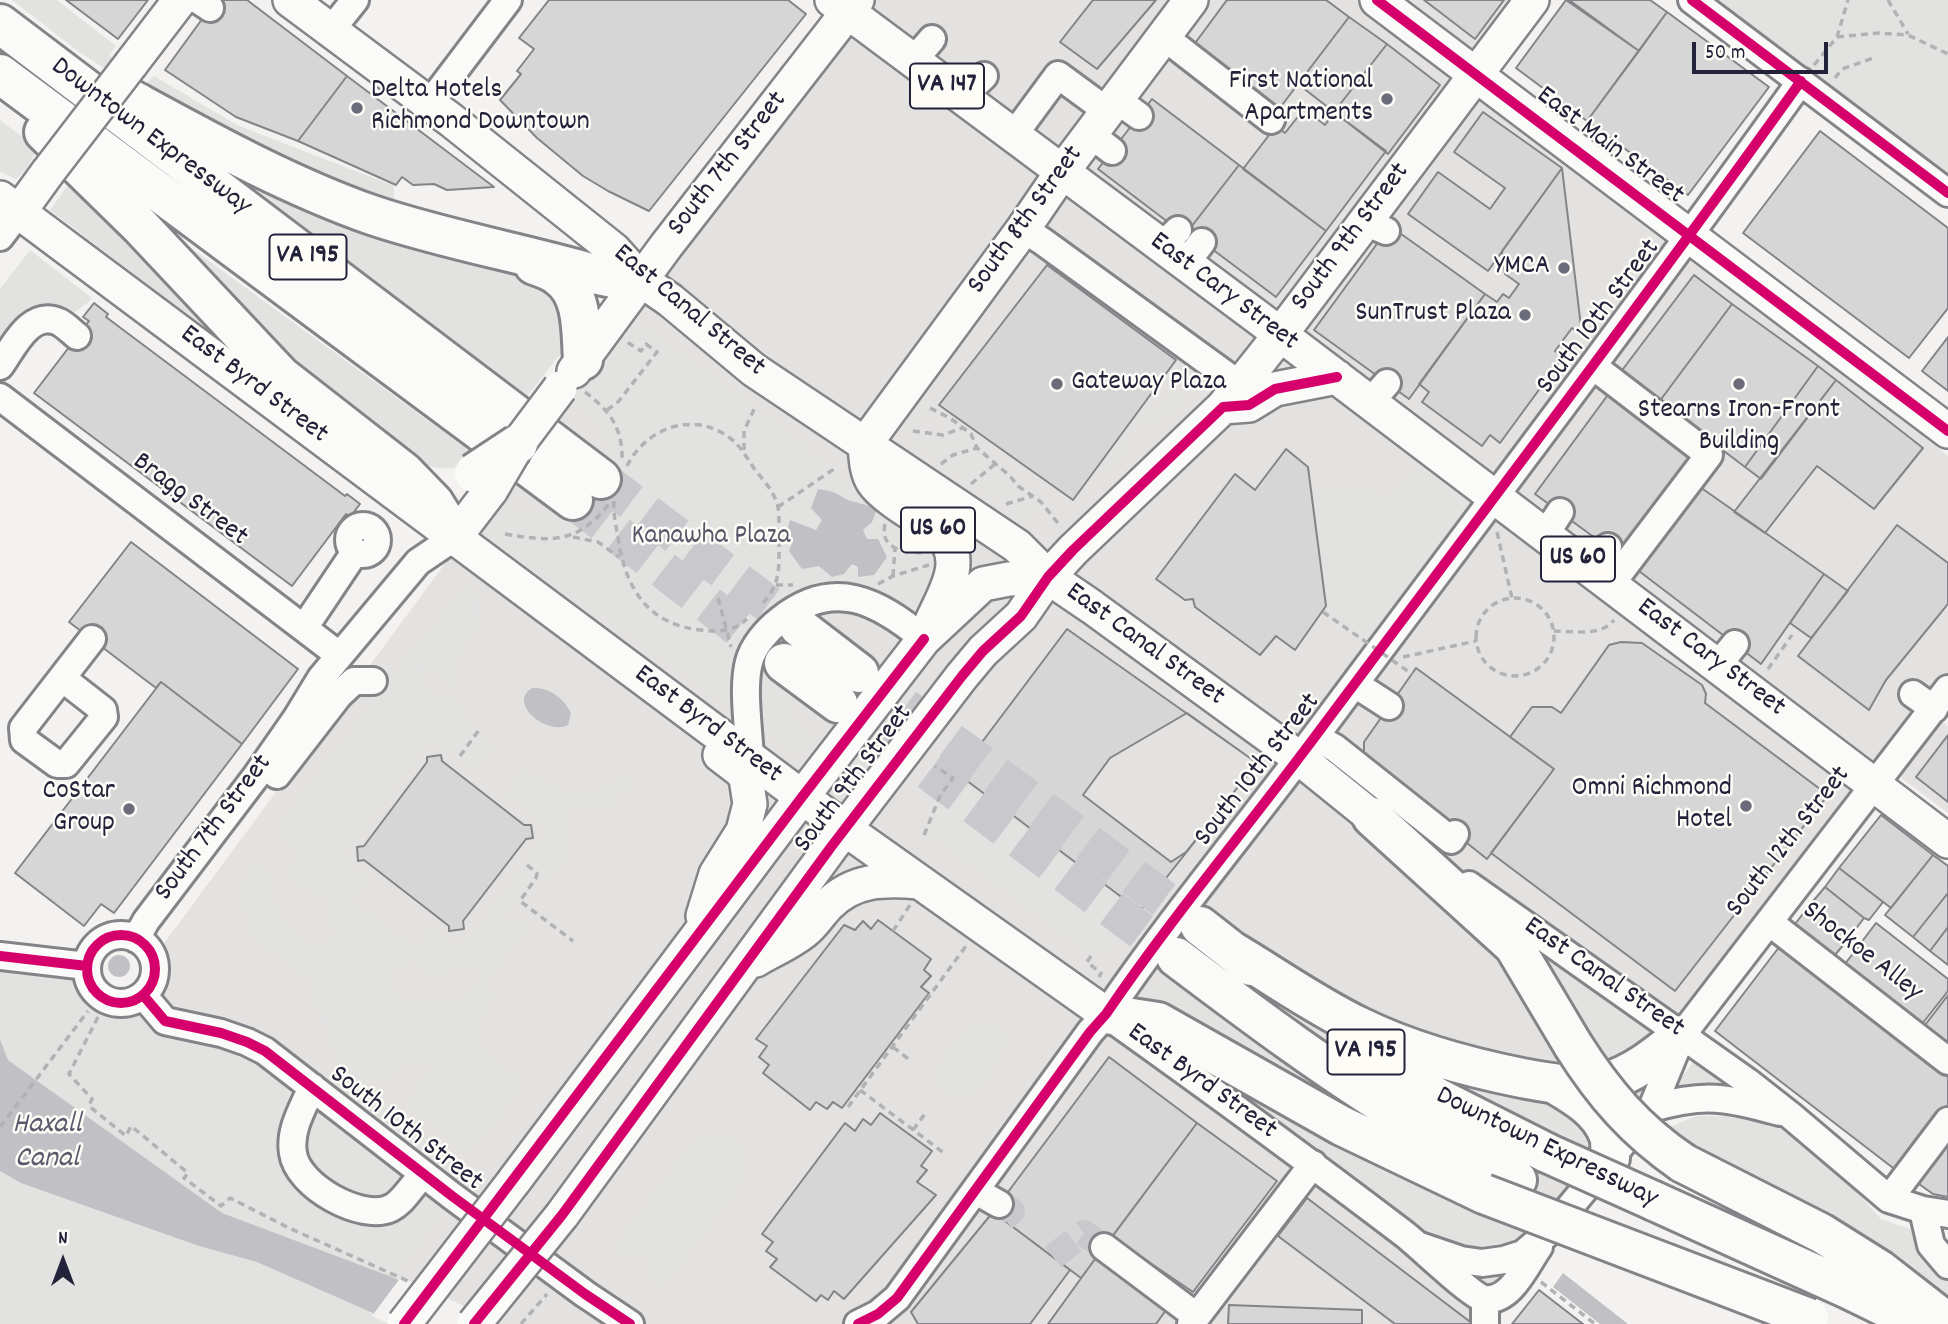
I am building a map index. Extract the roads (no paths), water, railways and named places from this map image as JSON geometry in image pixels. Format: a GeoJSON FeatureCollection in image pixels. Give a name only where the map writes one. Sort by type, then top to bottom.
{"type":"FeatureCollection","features":[{"type":"Feature","properties":{"kind":"highway"},"geometry":{"type":"LineString","coordinates":[[7,30],[254,166],[373,215],[607,277],[641,280]]}},
{"type":"Feature","properties":{"kind":"highway","name":"Downtown Expressway"},"geometry":{"type":"LineString","coordinates":[[0,74],[513,447],[597,495],[7,30]]}},
{"type":"Feature","properties":{"kind":"highway"},"geometry":{"type":"LineString","coordinates":[[0,94],[38,125],[140,226],[281,376],[404,472],[435,503],[455,537]]}},
{"type":"Feature","properties":{"kind":"highway"},"geometry":{"type":"LineString","coordinates":[[508,252],[555,274],[567,284],[574,295],[580,316],[571,374]]}},
{"type":"Feature","properties":{"kind":"highway"},"geometry":{"type":"LineString","coordinates":[[404,472],[441,481],[462,478],[483,482],[513,447]]}},
{"type":"Feature","properties":{"kind":"highway"},"geometry":{"type":"LineString","coordinates":[[784,663],[848,688],[799,627]]}},
{"type":"Feature","properties":{"kind":"highway"},"geometry":{"type":"LineString","coordinates":[[1372,817],[1514,946],[1602,1088],[1623,1114],[1653,1143],[1683,1163],[1821,1233],[1880,1270],[1948,1323]]}},
{"type":"Feature","properties":{"kind":"highway","name":"Downtown Expressway"},"geometry":{"type":"LineString","coordinates":[[1200,926],[1362,1050],[1436,1097],[1547,1153],[1920,1324]]}},
{"type":"Feature","properties":{"kind":"highway"},"geometry":{"type":"LineString","coordinates":[[1232,951],[1359,1027],[1424,1053],[1485,1070],[1553,1083],[1576,1085],[1604,1082],[1626,1074],[1647,1063],[1682,1035]]}},
{"type":"Feature","properties":{"kind":"highway","name":"Downtown Expressway"},"geometry":{"type":"LineString","coordinates":[[1176,957],[1277,1033],[1419,1127],[1501,1187]]}},
{"type":"Feature","properties":{"kind":"highway"},"geometry":{"type":"LineString","coordinates":[[1106,1014],[1158,1023],[1342,1126],[1501,1187],[1816,1321]]}},
{"type":"Feature","properties":{"kind":"highway"},"geometry":{"type":"LineString","coordinates":[[1553,1083],[1579,1098],[1599,1118],[1609,1137],[1610,1158]]}},
{"type":"Feature","properties":{"kind":"main road","name":"East Canal Street"},"geometry":{"type":"LineString","coordinates":[[290,0],[430,103],[614,250],[641,280],[670,300],[754,370],[1017,546],[1048,577],[1307,747],[1372,817]]}},
{"type":"Feature","properties":{"kind":"main road","name":"South 8th Street"},"geometry":{"type":"LineString","coordinates":[[865,444],[1062,172],[1113,122],[1163,36],[1191,0]]}},
{"type":"Feature","properties":{"kind":"main road","name":"East Main Street"},"geometry":{"type":"LineString","coordinates":[[1377,0],[1948,431]]}},
{"type":"Feature","properties":{"kind":"main road","name":"South 9th Street"},"geometry":{"type":"LineString","coordinates":[[474,1324],[562,1215],[845,829],[962,676],[983,651],[1021,616],[1048,577],[1073,550],[1231,396],[1280,335],[1376,226],[1475,75],[1532,0]]}},
{"type":"Feature","properties":{"kind":"main road"},"geometry":{"type":"LineString","coordinates":[[6,216],[48,172],[131,64],[196,3]]}},
{"type":"Feature","properties":{"kind":"main road","name":"East Cary Street"},"geometry":{"type":"LineString","coordinates":[[846,4],[923,50],[973,87],[1013,136],[1062,172],[1182,246],[1280,335],[1337,377],[1378,393],[1496,512],[1553,523],[1606,562],[1726,654],[1875,784],[1948,841]]}},
{"type":"Feature","properties":{"kind":"main road","name":"South 7th Street"},"geometry":{"type":"LineString","coordinates":[[513,447],[571,374],[846,4]]}},
{"type":"Feature","properties":{"kind":"main road","name":"East Byrd Street"},"geometry":{"type":"LineString","coordinates":[[6,216],[455,537],[845,829],[915,892],[1106,1014]]}},
{"type":"Feature","properties":{"kind":"main road"},"geometry":{"type":"LineString","coordinates":[[1231,396],[1249,405],[1275,389],[1337,377]]}},
{"type":"Feature","properties":{"kind":"main road","name":"US 60"},"geometry":{"type":"LineString","coordinates":[[865,444],[873,481],[881,491],[939,531],[952,549],[952,578],[924,639]]}},
{"type":"Feature","properties":{"kind":"main road","name":"South 7th Street"},"geometry":{"type":"LineString","coordinates":[[455,537],[483,482]]}},
{"type":"Feature","properties":{"kind":"main road","name":"South 9th Street"},"geometry":{"type":"LineString","coordinates":[[404,1324],[924,639],[983,584],[1048,577]]}},
{"type":"Feature","properties":{"kind":"main road"},"geometry":{"type":"LineString","coordinates":[[689,713],[695,735],[741,771],[747,782],[750,804],[743,831],[716,874],[696,939]]}},
{"type":"Feature","properties":{"kind":"main road"},"geometry":{"type":"LineString","coordinates":[[742,968],[806,930],[831,902],[850,888],[866,881],[880,880],[915,892]]}},
{"type":"Feature","properties":{"kind":"street"},"geometry":{"type":"LineString","coordinates":[[331,30],[355,0]]}},
{"type":"Feature","properties":{"kind":"street"},"geometry":{"type":"LineString","coordinates":[[430,103],[508,0]]}},
{"type":"Feature","properties":{"kind":"street"},"geometry":{"type":"LineString","coordinates":[[1692,0],[1948,193]]}},
{"type":"Feature","properties":{"kind":"street"},"geometry":{"type":"LineString","coordinates":[[1163,36],[1271,120]]}},
{"type":"Feature","properties":{"kind":"street"},"geometry":{"type":"LineString","coordinates":[[1013,136],[1058,75],[1113,122]]}},
{"type":"Feature","properties":{"kind":"street","name":"South 10th Street"},"geometry":{"type":"LineString","coordinates":[[874,1321],[988,1197],[1090,1032],[1355,684],[1496,512],[1593,366],[1801,81]]}},
{"type":"Feature","properties":{"kind":"street"},"geometry":{"type":"LineString","coordinates":[[1023,229],[1042,241],[1231,396]]}},
{"type":"Feature","properties":{"kind":"street"},"geometry":{"type":"LineString","coordinates":[[0,366],[27,328],[34,323],[45,320],[60,323],[77,336]]}},
{"type":"Feature","properties":{"kind":"street"},"geometry":{"type":"LineString","coordinates":[[1593,366],[1691,446],[1709,455],[1606,562]]}},
{"type":"Feature","properties":{"kind":"street","name":"Bragg Street"},"geometry":{"type":"LineString","coordinates":[[0,397],[340,655]]}},
{"type":"Feature","properties":{"kind":"street","name":"South 7th Street"},"geometry":{"type":"LineString","coordinates":[[140,942],[145,921],[257,775],[321,678],[418,562],[455,537]]}},
{"type":"Feature","properties":{"kind":"street","name":"South 7th Street"},"geometry":{"type":"LineString","coordinates":[[296,719],[366,648],[433,571],[455,537]]}},
{"type":"Feature","properties":{"kind":"street"},"geometry":{"type":"LineString","coordinates":[[304,628],[355,552]]}},
{"type":"Feature","properties":{"kind":"street"},"geometry":{"type":"LineString","coordinates":[[750,759],[746,682],[750,659],[771,627],[793,610],[804,603],[829,598],[859,600],[880,607],[924,639]]}},
{"type":"Feature","properties":{"kind":"street"},"geometry":{"type":"LineString","coordinates":[[62,678],[92,639]]}},
{"type":"Feature","properties":{"kind":"street"},"geometry":{"type":"LineString","coordinates":[[140,942],[159,931],[339,695],[354,681],[373,681]]}},
{"type":"Feature","properties":{"kind":"street"},"geometry":{"type":"LineString","coordinates":[[1355,684],[1390,706]]}},
{"type":"Feature","properties":{"kind":"street","name":"South 12th Street"},"geometry":{"type":"LineString","coordinates":[[1682,1035],[1768,936],[1875,784],[1932,697]]}},
{"type":"Feature","properties":{"kind":"street"},"geometry":{"type":"LineString","coordinates":[[1307,747],[1335,748],[1451,840],[1455,834]]}},
{"type":"Feature","properties":{"kind":"street","name":"East Canal Street"},"geometry":{"type":"LineString","coordinates":[[1372,817],[1682,1035],[1790,1115],[1889,1199],[1936,1212]]}},
{"type":"Feature","properties":{"kind":"street"},"geometry":{"type":"LineString","coordinates":[[125,936],[140,942],[151,954],[155,965],[150,986],[132,1002],[106,1000],[88,981],[87,966],[90,954],[96,945],[105,939],[125,936]]}},
{"type":"Feature","properties":{"kind":"street","name":"Shockoe Alley"},"geometry":{"type":"LineString","coordinates":[[1768,936],[1948,1061]]}},
{"type":"Feature","properties":{"kind":"street"},"geometry":{"type":"LineString","coordinates":[[0,956],[87,966]]}},
{"type":"Feature","properties":{"kind":"street","name":"South 10th Street"},"geometry":{"type":"LineString","coordinates":[[143,995],[165,1021],[247,1042],[265,1051],[464,1204],[630,1324]]}},
{"type":"Feature","properties":{"kind":"street","name":"East Byrd Street"},"geometry":{"type":"LineString","coordinates":[[1106,1014],[1313,1164],[1420,1246],[1478,1297],[1485,1311],[1494,1298],[1509,1290],[1550,1231],[1652,1108],[1682,1035]]}},
{"type":"Feature","properties":{"kind":"street"},"geometry":{"type":"LineString","coordinates":[[312,1087],[294,1127],[293,1138],[296,1167],[305,1180],[315,1188],[362,1211],[390,1209],[401,1201],[414,1185]]}},
{"type":"Feature","properties":{"kind":"street"},"geometry":{"type":"LineString","coordinates":[[1652,1108],[1700,1097],[1730,1099],[1790,1115]]}},
{"type":"Feature","properties":{"kind":"street"},"geometry":{"type":"LineString","coordinates":[[1889,1199],[1948,1121]]}},
{"type":"Feature","properties":{"kind":"street"},"geometry":{"type":"LineString","coordinates":[[1104,1247],[1194,1320],[1313,1164]]}},
{"type":"Feature","properties":{"kind":"street"},"geometry":{"type":"LineString","coordinates":[[1936,1212],[1931,1245],[1948,1265]]}},
{"type":"Feature","properties":{"kind":"street","name":"East Byrd Street"},"geometry":{"type":"LineString","coordinates":[[1420,1246],[1461,1260],[1493,1262],[1523,1254],[1550,1231]]}},
{"type":"Feature","properties":{"kind":"water"},"geometry":{"type":"Polygon","coordinates":[[[818,489],[877,509],[872,522],[863,530],[867,539],[878,539],[887,557],[874,575],[858,577],[858,567],[852,564],[844,574],[832,577],[819,566],[802,569],[789,551],[793,541],[787,531],[790,520],[816,530],[822,520],[811,508],[818,489]]]}},
{"type":"Feature","properties":{"kind":"water"},"geometry":{"type":"Polygon","coordinates":[[[532,688],[555,694],[564,703],[571,713],[568,725],[550,726],[533,716],[524,702],[526,694],[532,688]]]}},
{"type":"Feature","properties":{"kind":"water"},"geometry":{"type":"Polygon","coordinates":[[[119,955],[127,958],[130,966],[127,974],[119,977],[111,974],[108,966],[111,958],[119,955]]]}},
{"type":"Feature","properties":{"kind":"water","name":"Haxall Canal"},"geometry":{"type":"Polygon","coordinates":[[[0,1039],[8,1060],[222,1213],[392,1277],[494,1324],[398,1324],[257,1262],[199,1246],[21,1183],[0,1171],[0,1039]]]}},
{"type":"Feature","properties":{"kind":"water"},"geometry":{"type":"Polygon","coordinates":[[[1563,1273],[1628,1324],[1600,1324],[1553,1287],[1563,1273]]]}},
{"type":"Feature","properties":{"kind":"tunnel"},"geometry":{"type":"LineString","coordinates":[[601,479],[799,627]]}},
{"type":"Feature","properties":{"kind":"tunnel"},"geometry":{"type":"LineString","coordinates":[[573,500],[784,663]]}},
{"type":"Feature","properties":{"kind":"tunnel"},"geometry":{"type":"LineString","coordinates":[[859,673],[1200,926]]}},
{"type":"Feature","properties":{"kind":"tunnel"},"geometry":{"type":"LineString","coordinates":[[838,703],[1176,957]]}},
{"type":"Feature","properties":{"kind":"tunnel"},"geometry":{"type":"LineString","coordinates":[[999,1204],[1012,1211],[1003,1219]]}},
{"type":"Feature","properties":{"kind":"tunnel"},"geometry":{"type":"LineString","coordinates":[[1053,1257],[1084,1233],[1104,1247]]}},
{"type":"Feature","properties":{"kind":"place","name":"First National Apartments"},"geometry":{"type":"Point","coordinates":[1387,99]}},
{"type":"Feature","properties":{"kind":"place","name":"Delta Hotels Richmond Downtown"},"geometry":{"type":"Point","coordinates":[357,108]}},
{"type":"Feature","properties":{"kind":"place","name":"YMCA"},"geometry":{"type":"Point","coordinates":[1564,268]}},
{"type":"Feature","properties":{"kind":"place","name":"SunTrust Plaza"},"geometry":{"type":"Point","coordinates":[1525,315]}},
{"type":"Feature","properties":{"kind":"place","name":"Gateway Plaza"},"geometry":{"type":"Point","coordinates":[1057,384]}},
{"type":"Feature","properties":{"kind":"place","name":"Stearns Iron-Front Building"},"geometry":{"type":"Point","coordinates":[1739,384]}},
{"type":"Feature","properties":{"kind":"place","name":"Omni Richmond Hotel"},"geometry":{"type":"Point","coordinates":[1746,806]}},
{"type":"Feature","properties":{"kind":"place","name":"CoStar Group"},"geometry":{"type":"Point","coordinates":[129,809]}},
{"type":"Feature","properties":{"kind":"park label","name":"Kanawha Plaza"},"geometry":{"type":"Point","coordinates":[711,538]}}]}
